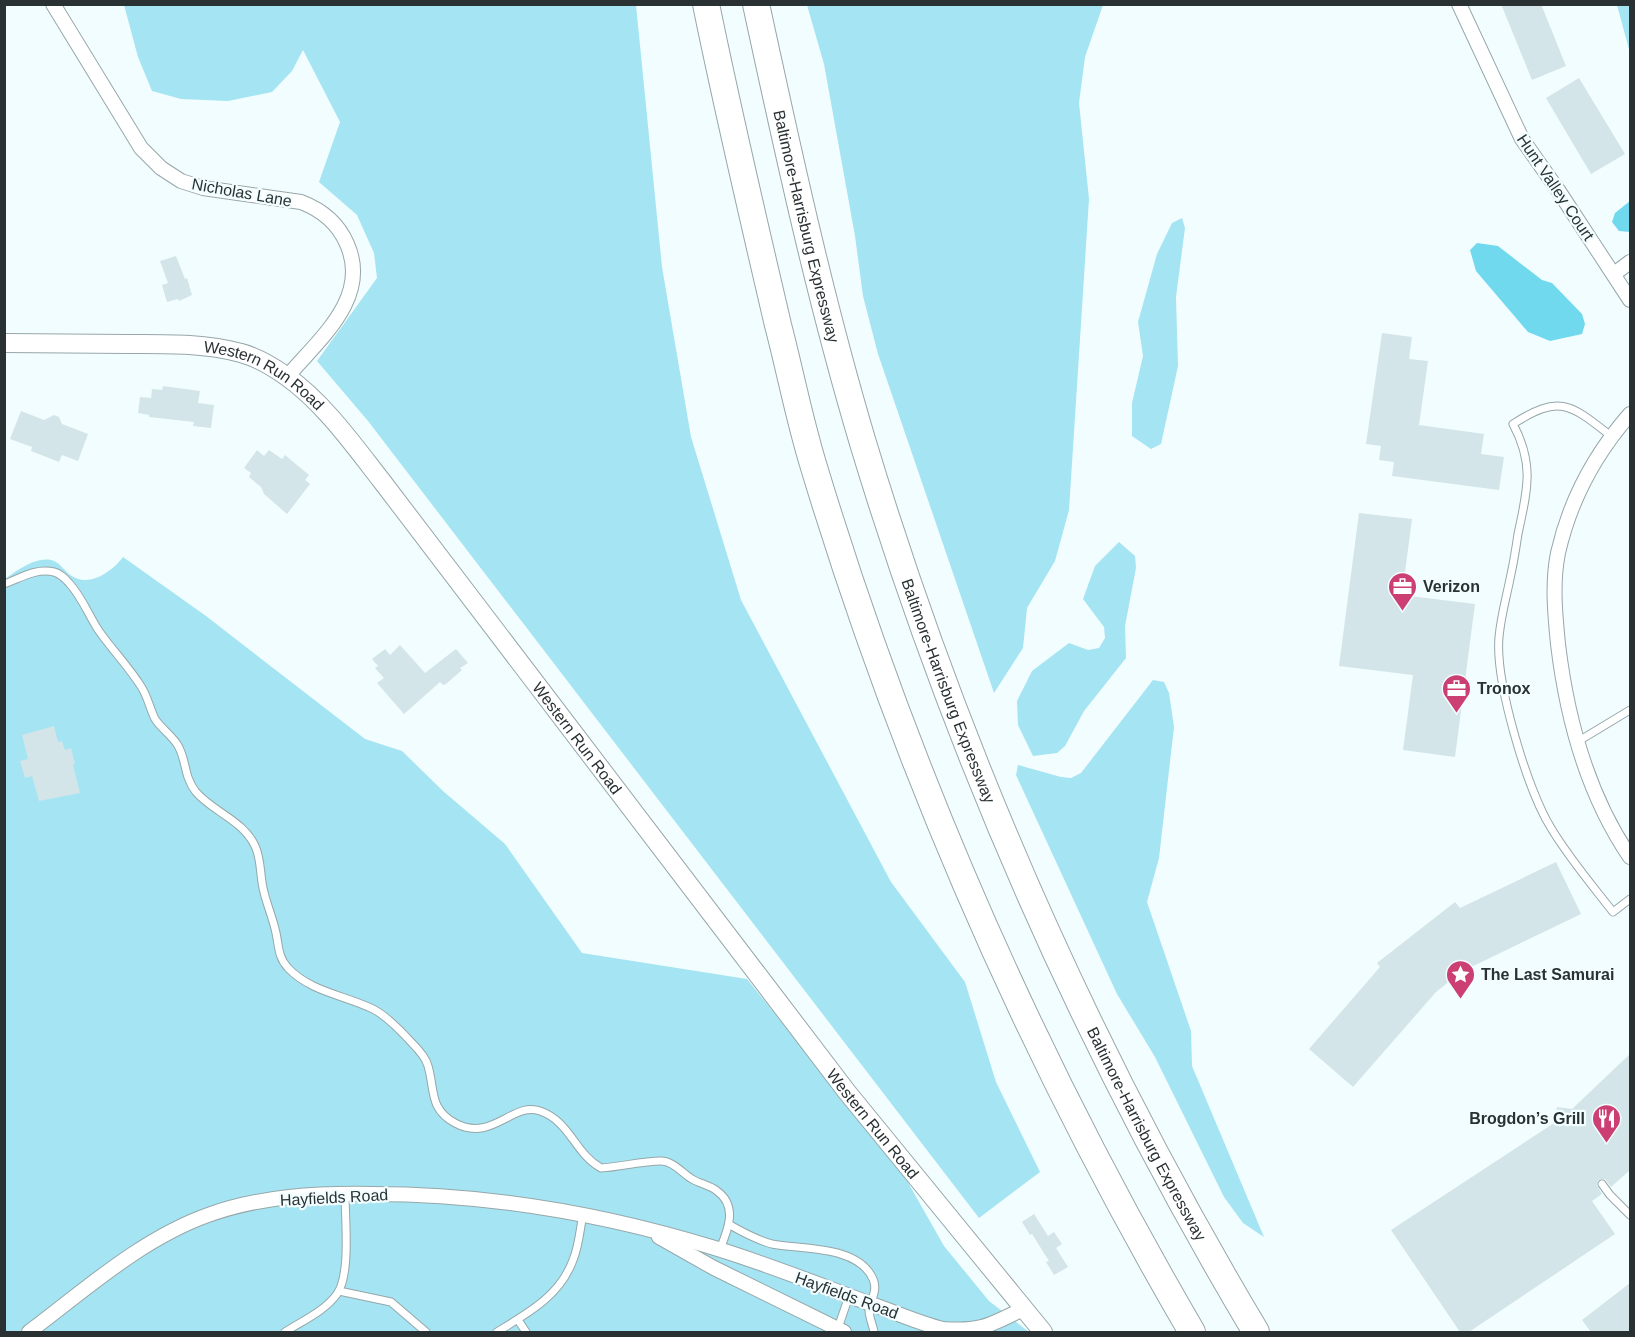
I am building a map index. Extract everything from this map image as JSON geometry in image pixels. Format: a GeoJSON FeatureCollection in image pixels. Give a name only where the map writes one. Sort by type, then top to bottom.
{"type":"FeatureCollection","features":[{"type":"Feature","properties":{"kind":"highway"},"geometry":{"type":"LineString","coordinates":[[706,4],[756,237],[812,460],[849,578],[892,696],[930,796],[1014,990],[1135,1232],[1192,1332]]}},
{"type":"Feature","properties":{"kind":"highway","name":"Baltimore-Harrisburg Expressway"},"geometry":{"type":"LineString","coordinates":[[756,4],[800,202],[840,362],[898,552],[943,677],[1022,875],[1094,1031],[1181,1202],[1256,1332]]}},
{"type":"Feature","properties":{"kind":"street","name":"Nicholas Lane"},"geometry":{"type":"LineString","coordinates":[[53,4],[141,148],[161,168],[181,181],[203,188],[301,202],[324,213],[343,234],[352,255],[355,277],[349,298],[339,316],[287,377]]}},
{"type":"Feature","properties":{"kind":"street","name":"Hunt Valley Court"},"geometry":{"type":"LineString","coordinates":[[1459,4],[1522,139],[1630,300]]}},
{"type":"Feature","properties":{"kind":"street"},"geometry":{"type":"LineString","coordinates":[[1614,274],[1630,262]]}},
{"type":"Feature","properties":{"kind":"street","name":"Western Run Road"},"geometry":{"type":"LineString","coordinates":[[4,344],[178,344],[213,347],[244,353],[287,377],[331,420],[381,480],[847,1092],[1043,1332]]}},
{"type":"Feature","properties":{"kind":"street"},"geometry":{"type":"LineString","coordinates":[[1630,414],[1611,436],[1589,469],[1572,507],[1557,556],[1554,585],[1555,616],[1563,684],[1577,742],[1587,772],[1604,809],[1630,857]]}},
{"type":"Feature","properties":{"kind":"street","name":"Hayfields Road"},"geometry":{"type":"LineString","coordinates":[[29,1332],[155,1240],[207,1215],[249,1203],[299,1196],[345,1194],[399,1194],[531,1205],[639,1226],[720,1249],[928,1325],[963,1330],[984,1328],[1023,1309]]}},
{"type":"Feature","properties":{"kind":"street","name":"Hayfields Road"},"geometry":{"type":"LineString","coordinates":[[639,1226],[714,1268],[840,1331]]}},
{"type":"Feature","properties":{"kind":"street"},"geometry":{"type":"LineString","coordinates":[[999,1332],[1023,1309]]}},
{"type":"Feature","properties":{"kind":"lane"},"geometry":{"type":"LineString","coordinates":[[1611,436],[1575,410],[1562,406],[1538,409],[1514,424],[1522,440],[1526,459],[1527,492],[1502,613],[1499,640],[1500,674],[1531,784],[1550,826],[1579,869],[1613,912],[1630,899]]}},
{"type":"Feature","properties":{"kind":"lane"},"geometry":{"type":"LineString","coordinates":[[4,584],[24,574],[40,572],[56,572],[69,582],[99,631],[142,687],[155,718],[178,744],[187,777],[196,792],[247,832],[256,847],[263,890],[276,934],[278,953],[286,967],[310,985],[375,1009],[404,1035],[428,1065],[434,1101],[442,1114],[469,1129],[492,1126],[530,1108],[557,1119],[572,1135],[582,1153],[601,1168],[663,1161],[674,1165],[698,1183],[716,1190],[725,1199],[730,1210],[730,1226],[720,1249]]}},
{"type":"Feature","properties":{"kind":"lane"},"geometry":{"type":"LineString","coordinates":[[1577,742],[1630,710]]}},
{"type":"Feature","properties":{"kind":"lane"},"geometry":{"type":"LineString","coordinates":[[1602,1184],[1630,1215]]}},
{"type":"Feature","properties":{"kind":"lane"},"geometry":{"type":"LineString","coordinates":[[285,1332],[323,1307],[339,1291],[345,1270],[345,1194]]}},
{"type":"Feature","properties":{"kind":"lane"},"geometry":{"type":"LineString","coordinates":[[497,1332],[538,1307],[552,1295],[565,1278],[574,1258],[583,1214]]}},
{"type":"Feature","properties":{"kind":"lane"},"geometry":{"type":"LineString","coordinates":[[730,1226],[754,1239],[853,1259],[869,1272],[874,1281],[875,1292],[869,1313],[874,1332]]}},
{"type":"Feature","properties":{"kind":"lane"},"geometry":{"type":"LineString","coordinates":[[339,1291],[391,1302],[426,1332]]}},
{"type":"Feature","properties":{"kind":"lane"},"geometry":{"type":"LineString","coordinates":[[840,1331],[849,1296]]}},
{"type":"Feature","properties":{"kind":"lane"},"geometry":{"type":"LineString","coordinates":[[518,1320],[526,1332]]}},
{"type":"Feature","properties":{"kind":"shaded area"},"geometry":{"type":"Polygon","coordinates":[[[124,5],[636,5],[662,267],[691,437],[741,600],[891,882],[965,982],[996,1082],[1040,1172],[979,1218],[368,421],[317,361],[377,278],[374,253],[357,215],[319,182],[340,122],[303,50],[292,71],[272,92],[228,101],[181,99],[152,91],[138,57],[124,5]]]}},
{"type":"Feature","properties":{"kind":"shaded area"},"geometry":{"type":"Polygon","coordinates":[[[807,5],[1103,5],[1085,57],[1079,103],[1089,199],[1069,510],[1055,561],[1027,608],[1023,648],[994,693],[878,354],[863,296],[855,236],[824,64],[807,5]]]}},
{"type":"Feature","properties":{"kind":"shaded area"},"geometry":{"type":"Polygon","coordinates":[[[1617,5],[1630,5],[1630,53],[1617,5]]]}},
{"type":"Feature","properties":{"kind":"shaded area"},"geometry":{"type":"Polygon","coordinates":[[[1630,201],[1630,232],[1619,231],[1612,222],[1615,213],[1630,201]]]}},
{"type":"Feature","properties":{"kind":"shaded area"},"geometry":{"type":"Polygon","coordinates":[[[1182,218],[1185,228],[1176,297],[1178,366],[1161,444],[1151,449],[1132,436],[1132,403],[1143,356],[1138,322],[1157,254],[1172,223],[1182,218]]]}},
{"type":"Feature","properties":{"kind":"shaded area"},"geometry":{"type":"Polygon","coordinates":[[[1477,243],[1498,246],[1542,280],[1552,283],[1582,314],[1585,324],[1582,334],[1550,341],[1528,332],[1476,271],[1470,250],[1477,243]]]}},
{"type":"Feature","properties":{"kind":"shaded area"},"geometry":{"type":"Polygon","coordinates":[[[1119,542],[1135,556],[1136,568],[1125,626],[1126,658],[1084,711],[1065,746],[1057,753],[1033,756],[1018,725],[1017,701],[1032,671],[1069,643],[1088,650],[1099,648],[1105,638],[1104,627],[1083,599],[1095,566],[1119,542]]]}},
{"type":"Feature","properties":{"kind":"shaded area"},"geometry":{"type":"Polygon","coordinates":[[[123,557],[206,616],[365,739],[402,751],[443,791],[505,844],[582,953],[747,979],[902,1172],[944,1246],[989,1301],[1029,1332],[5,1332],[4,580],[26,566],[45,560],[56,562],[76,578],[91,579],[112,569],[123,557]]]}},
{"type":"Feature","properties":{"kind":"shaded area"},"geometry":{"type":"Polygon","coordinates":[[[1153,680],[1164,682],[1169,693],[1174,727],[1159,858],[1147,902],[1191,1031],[1192,1066],[1264,1237],[1243,1223],[1224,1197],[1155,1057],[1117,994],[1016,775],[1018,765],[1061,777],[1071,778],[1081,773],[1153,680]]]}},
{"type":"Feature","properties":{"kind":"building"},"geometry":{"type":"Polygon","coordinates":[[[1501,4],[1541,4],[1566,66],[1532,80],[1501,4]]]}},
{"type":"Feature","properties":{"kind":"building"},"geometry":{"type":"Polygon","coordinates":[[[1579,78],[1625,154],[1591,174],[1546,98],[1579,78]]]}},
{"type":"Feature","properties":{"kind":"building"},"geometry":{"type":"Polygon","coordinates":[[[176,256],[185,279],[187,278],[192,295],[179,301],[178,299],[167,302],[162,285],[168,283],[160,261],[176,256]]]}},
{"type":"Feature","properties":{"kind":"building"},"geometry":{"type":"Polygon","coordinates":[[[1382,333],[1412,337],[1409,359],[1428,361],[1419,425],[1484,434],[1481,454],[1504,457],[1499,490],[1392,476],[1394,462],[1379,460],[1381,446],[1366,444],[1382,333]]]}},
{"type":"Feature","properties":{"kind":"building"},"geometry":{"type":"Polygon","coordinates":[[[163,386],[200,391],[198,403],[214,405],[211,428],[193,426],[194,422],[149,417],[149,415],[138,413],[140,397],[151,398],[152,389],[162,390],[163,386]]]}},
{"type":"Feature","properties":{"kind":"building"},"geometry":{"type":"Polygon","coordinates":[[[21,411],[44,420],[54,415],[59,417],[62,424],[88,434],[78,461],[62,455],[59,462],[31,451],[32,447],[10,439],[21,411]]]}},
{"type":"Feature","properties":{"kind":"building"},"geometry":{"type":"Polygon","coordinates":[[[257,450],[264,456],[269,450],[282,459],[285,455],[309,475],[305,480],[310,484],[287,514],[264,494],[261,487],[249,477],[251,473],[244,468],[257,450]]]}},
{"type":"Feature","properties":{"kind":"building"},"geometry":{"type":"Polygon","coordinates":[[[1359,513],[1412,519],[1402,595],[1475,604],[1455,757],[1403,750],[1413,675],[1339,666],[1359,513]]]}},
{"type":"Feature","properties":{"kind":"building"},"geometry":{"type":"Polygon","coordinates":[[[400,645],[425,673],[456,649],[468,663],[460,668],[462,670],[446,684],[443,685],[440,682],[404,714],[377,683],[384,678],[375,668],[378,666],[372,659],[385,649],[390,655],[400,645]]]}},
{"type":"Feature","properties":{"kind":"building"},"geometry":{"type":"Polygon","coordinates":[[[54,726],[58,742],[62,741],[65,750],[71,748],[80,793],[39,801],[32,776],[25,778],[20,761],[28,759],[22,735],[54,726]]]}},
{"type":"Feature","properties":{"kind":"building"},"geometry":{"type":"Polygon","coordinates":[[[1556,862],[1581,914],[1461,972],[1436,992],[1353,1087],[1309,1049],[1380,967],[1377,963],[1455,902],[1460,908],[1556,862]]]}},
{"type":"Feature","properties":{"kind":"building"},"geometry":{"type":"Polygon","coordinates":[[[1630,1054],[1630,1170],[1611,1187],[1605,1179],[1598,1180],[1597,1185],[1602,1194],[1592,1201],[1615,1234],[1469,1332],[1460,1332],[1391,1230],[1554,1123],[1557,1107],[1572,1109],[1630,1054]]]}},
{"type":"Feature","properties":{"kind":"building"},"geometry":{"type":"Polygon","coordinates":[[[1034,1214],[1048,1236],[1054,1232],[1062,1244],[1056,1248],[1068,1267],[1054,1275],[1046,1262],[1049,1261],[1022,1222],[1034,1214]]]}},
{"type":"Feature","properties":{"kind":"building"},"geometry":{"type":"Polygon","coordinates":[[[1630,1283],[1630,1332],[1591,1332],[1582,1320],[1630,1283]]]}},
{"type":"Feature","properties":{"kind":"place","name":"Verizon"},"geometry":{"type":"Point","coordinates":[1402,612]}},
{"type":"Feature","properties":{"kind":"place","name":"Tronox"},"geometry":{"type":"Point","coordinates":[1456,714]}},
{"type":"Feature","properties":{"kind":"place","name":"The Last Samurai"},"geometry":{"type":"Point","coordinates":[1460,1000]}},
{"type":"Feature","properties":{"kind":"place","name":"Brogdon’s Grill"},"geometry":{"type":"Point","coordinates":[1606,1144]}}]}
